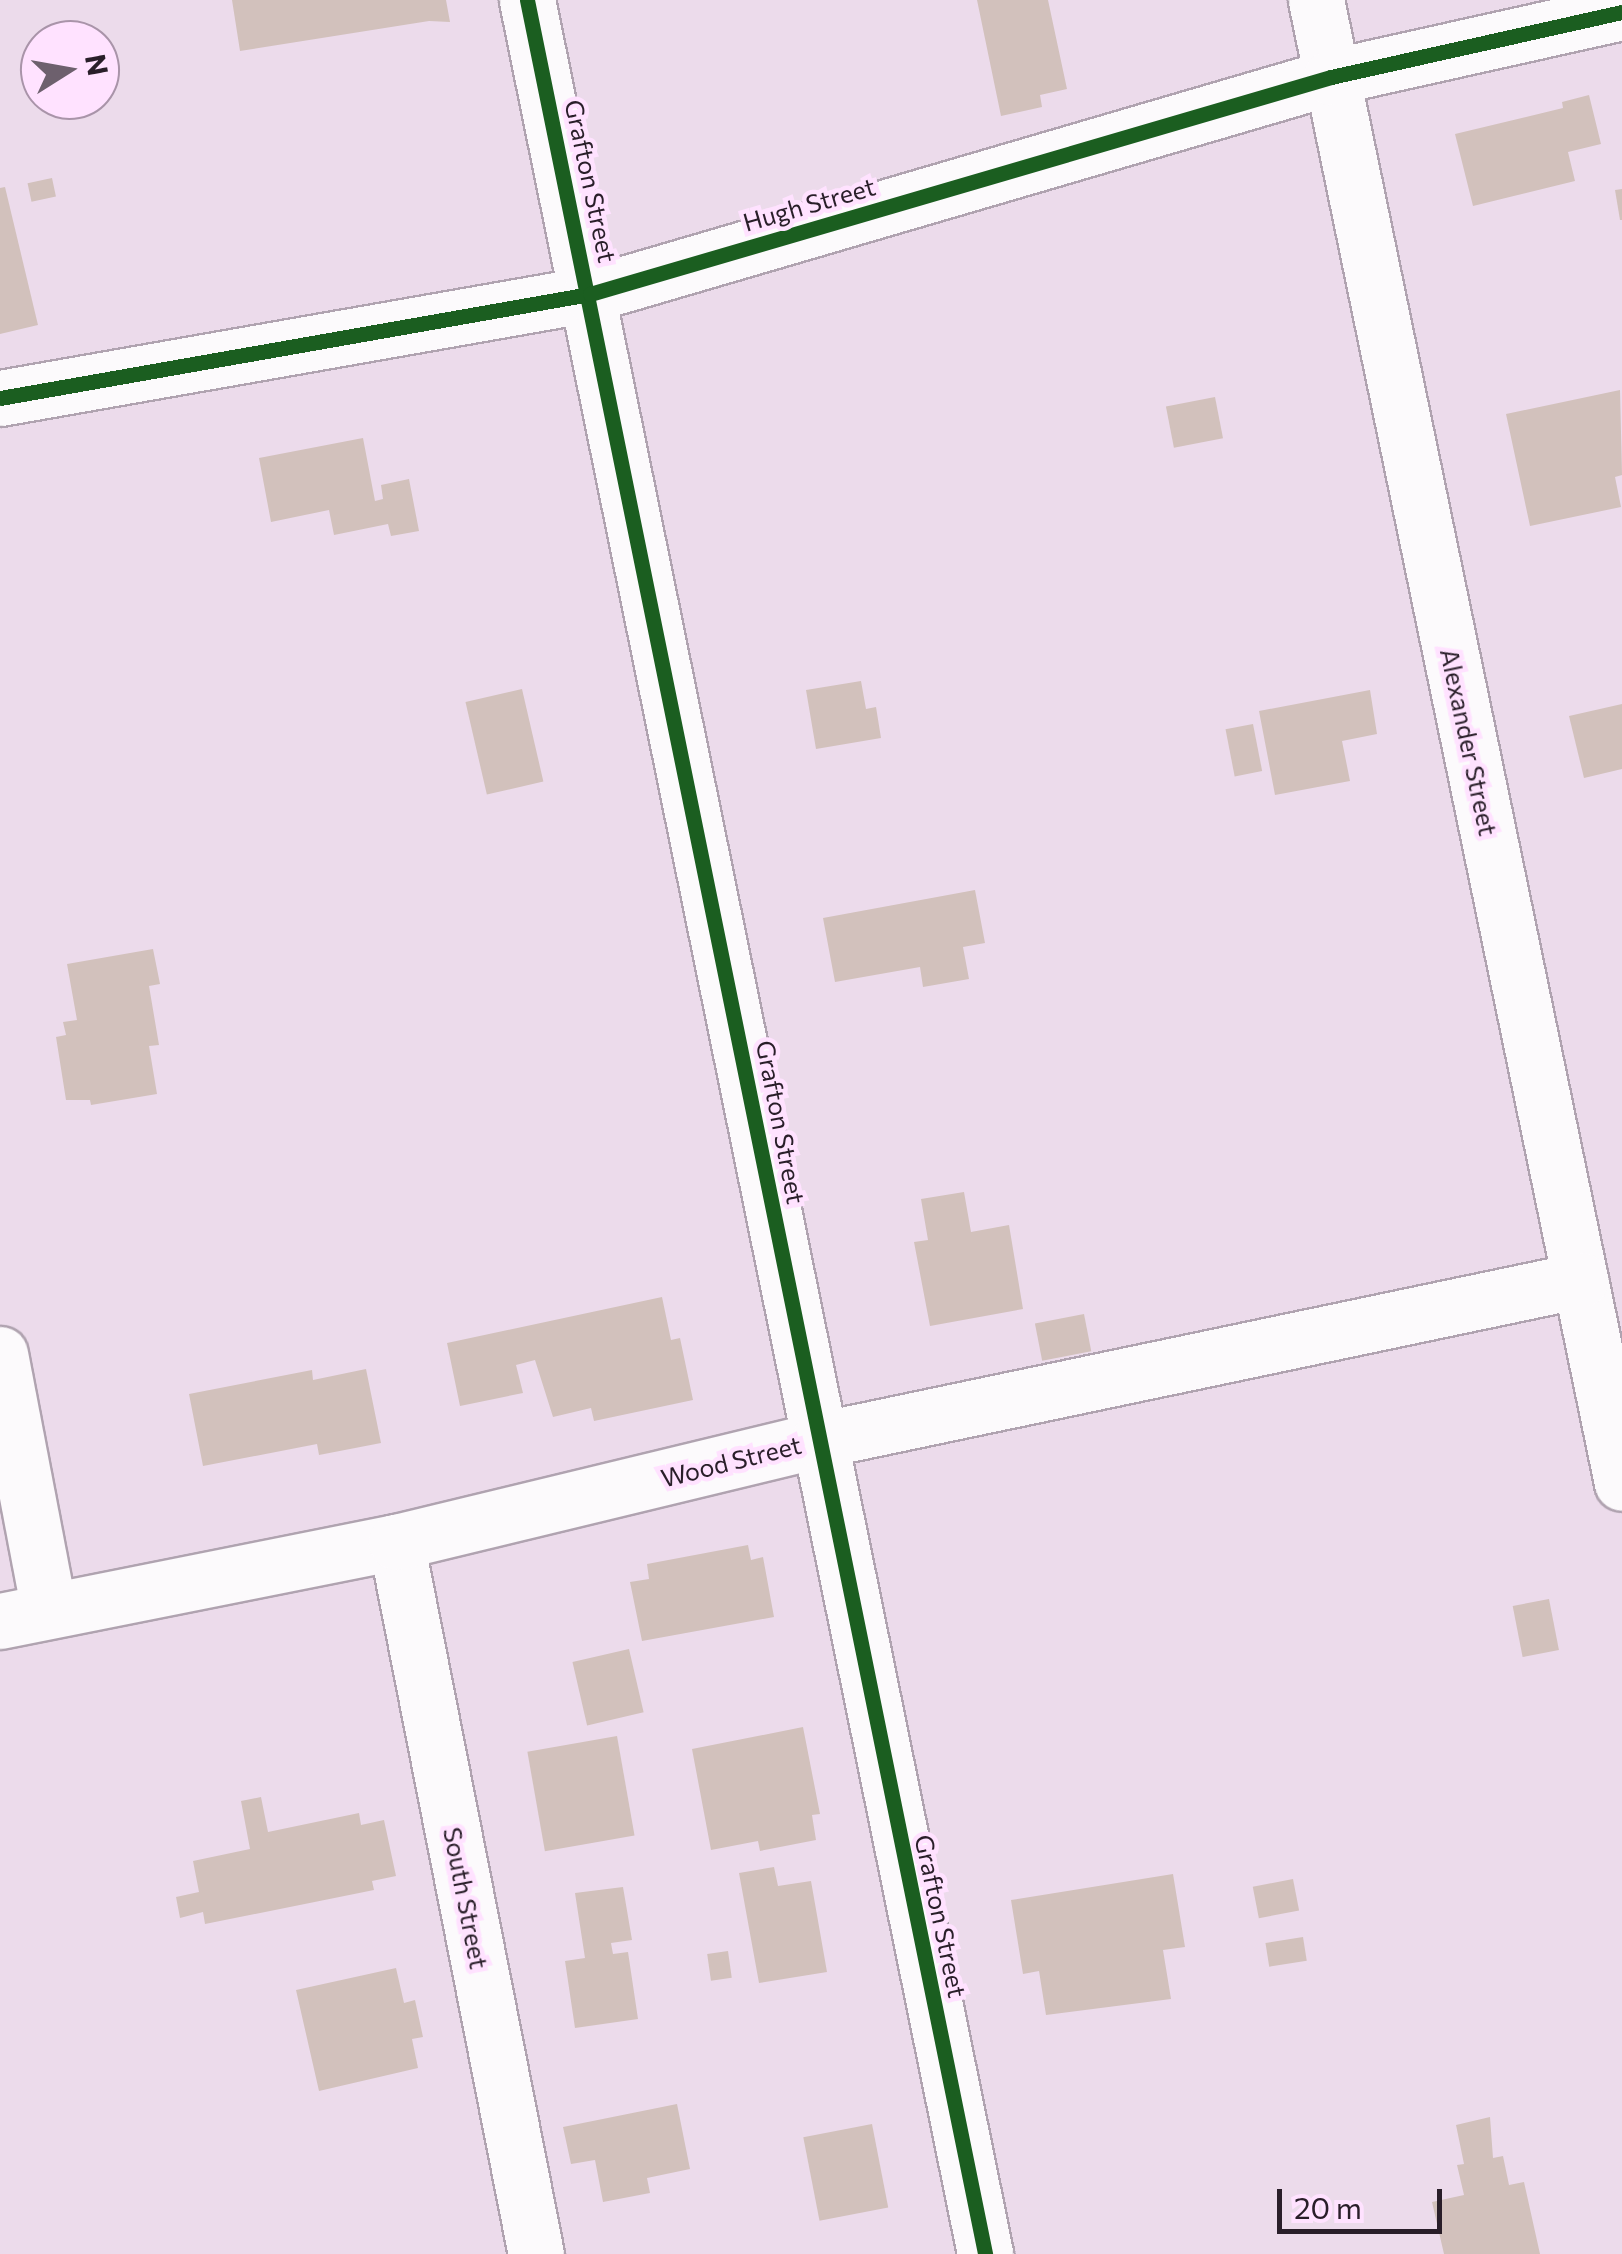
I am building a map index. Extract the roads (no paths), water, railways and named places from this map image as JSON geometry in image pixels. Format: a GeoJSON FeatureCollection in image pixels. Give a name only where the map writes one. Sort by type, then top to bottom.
{"type":"FeatureCollection","features":[{"type":"Feature","properties":{"kind":"street","name":"Grafton Street"},"geometry":{"type":"LineString","coordinates":[[527,0],[590,294],[985,2254]]}},
{"type":"Feature","properties":{"kind":"street","name":"Alexander Street"},"geometry":{"type":"LineString","coordinates":[[1316,0],[1622,1483]]}},
{"type":"Feature","properties":{"kind":"street","name":"Hugh Street"},"geometry":{"type":"LineString","coordinates":[[0,398],[590,294],[1332,77],[1622,12]]}},
{"type":"Feature","properties":{"kind":"street","name":"Wood Street"},"geometry":{"type":"LineString","coordinates":[[24,1616],[396,1542],[819,1440],[1580,1280]]}},
{"type":"Feature","properties":{"kind":"street"},"geometry":{"type":"LineString","coordinates":[[0,1354],[24,1616]]}},
{"type":"Feature","properties":{"kind":"street","name":"South Street"},"geometry":{"type":"LineString","coordinates":[[396,1542],[536,2254]]}}]}
